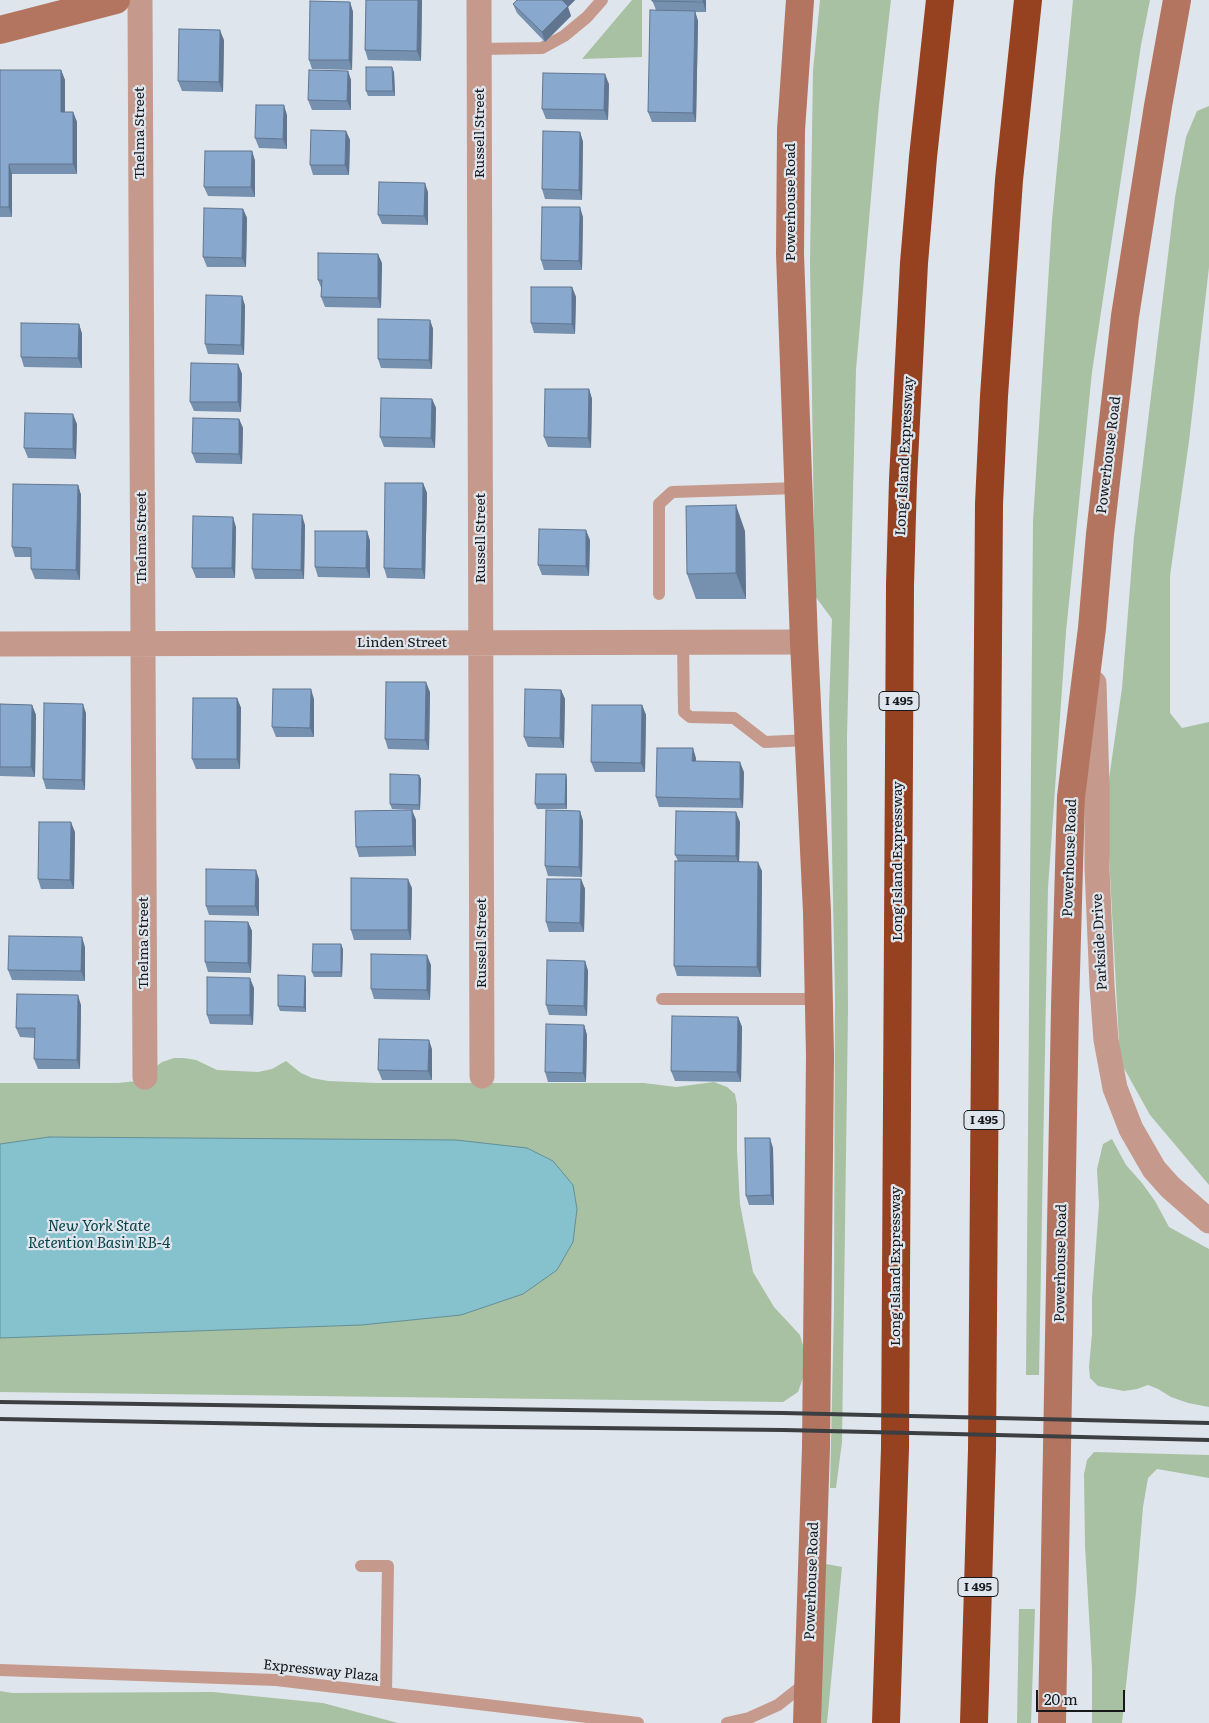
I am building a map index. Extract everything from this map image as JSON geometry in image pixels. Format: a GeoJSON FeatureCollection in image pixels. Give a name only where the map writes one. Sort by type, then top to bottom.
{"type":"FeatureCollection","features":[{"type":"Feature","properties":{"kind":"highway","name":"Long Island Expressway"},"geometry":{"type":"LineString","coordinates":[[886,1723],[895,1448],[900,585],[903,480],[914,263],[940,0]]}},
{"type":"Feature","properties":{"kind":"highway","name":"I 495"},"geometry":{"type":"LineString","coordinates":[[974,1723],[982,1441],[989,504],[994,396],[1009,180],[1028,0]]}},
{"type":"Feature","properties":{"kind":"main road"},"geometry":{"type":"LineString","coordinates":[[0,30],[116,0]]}},
{"type":"Feature","properties":{"kind":"main road","name":"Powerhouse Road"},"geometry":{"type":"LineString","coordinates":[[800,0],[793,103],[790,192],[792,313],[819,999],[820,1110],[817,1403],[807,1723]]}},
{"type":"Feature","properties":{"kind":"main road","name":"Powerhouse Road"},"geometry":{"type":"LineString","coordinates":[[1052,1723],[1065,1007],[1071,797],[1092,628],[1100,534],[1125,316],[1156,116],[1177,0]]}},
{"type":"Feature","properties":{"kind":"street","name":"Thelma Street"},"geometry":{"type":"LineString","coordinates":[[140,0],[145,1077]]}},
{"type":"Feature","properties":{"kind":"street","name":"Russell Street"},"geometry":{"type":"LineString","coordinates":[[480,0],[482,1076]]}},
{"type":"Feature","properties":{"kind":"street","name":"Parkside Drive"},"geometry":{"type":"LineString","coordinates":[[1092,628],[1097,786],[1098,900],[1103,1012],[1110,1067],[1122,1110],[1154,1169],[1170,1187],[1209,1221]]}},
{"type":"Feature","properties":{"kind":"street","name":"Linden Street"},"geometry":{"type":"LineString","coordinates":[[0,644],[804,642]]}},
{"type":"Feature","properties":{"kind":"lane"},"geometry":{"type":"LineString","coordinates":[[480,49],[542,48],[564,36],[587,17],[602,0]]}},
{"type":"Feature","properties":{"kind":"lane"},"geometry":{"type":"LineString","coordinates":[[659,594],[659,504],[672,492],[800,488]]}},
{"type":"Feature","properties":{"kind":"lane"},"geometry":{"type":"LineString","coordinates":[[683,642],[684,712],[690,717],[734,718],[766,742],[809,740]]}},
{"type":"Feature","properties":{"kind":"lane"},"geometry":{"type":"LineString","coordinates":[[662,999],[819,999]]}},
{"type":"Feature","properties":{"kind":"lane"},"geometry":{"type":"LineString","coordinates":[[361,1566],[388,1566],[386,1693]]}},
{"type":"Feature","properties":{"kind":"lane","name":"Expressway Plaza"},"geometry":{"type":"LineString","coordinates":[[0,1670],[276,1680],[638,1723]]}},
{"type":"Feature","properties":{"kind":"lane"},"geometry":{"type":"LineString","coordinates":[[726,1723],[749,1718],[778,1705],[809,1680]]}},
{"type":"Feature","properties":{"kind":"green space"},"geometry":{"type":"Polygon","coordinates":[[[632,0],[642,0],[642,57],[582,59],[632,0]]]}},
{"type":"Feature","properties":{"kind":"green space"},"geometry":{"type":"Polygon","coordinates":[[[820,0],[891,0],[879,105],[856,370],[847,737],[848,1012],[842,1442],[836,1488],[830,1488],[834,1308],[835,993],[829,707],[832,619],[815,596],[810,262],[813,71],[820,0]]]}},
{"type":"Feature","properties":{"kind":"green space"},"geometry":{"type":"Polygon","coordinates":[[[1073,0],[1150,0],[1141,45],[1092,372],[1066,632],[1048,888],[1039,1375],[1026,1375],[1033,521],[1052,220],[1073,0]]]}},
{"type":"Feature","properties":{"kind":"green space"},"geometry":{"type":"Polygon","coordinates":[[[1209,106],[1209,267],[1189,441],[1170,576],[1170,713],[1182,728],[1209,722],[1209,1185],[1150,1115],[1120,1061],[1106,800],[1122,688],[1134,537],[1175,197],[1186,137],[1197,111],[1209,106]]]}},
{"type":"Feature","properties":{"kind":"green space"},"geometry":{"type":"Polygon","coordinates":[[[174,1058],[196,1060],[217,1070],[258,1072],[272,1069],[286,1061],[301,1073],[312,1078],[328,1081],[376,1083],[644,1083],[676,1087],[714,1082],[727,1087],[735,1094],[737,1105],[740,1204],[753,1272],[774,1307],[800,1335],[806,1356],[804,1375],[798,1392],[783,1402],[0,1392],[0,1083],[118,1083],[137,1081],[162,1062],[174,1058]]]}},
{"type":"Feature","properties":{"kind":"green space"},"geometry":{"type":"Polygon","coordinates":[[[1112,1139],[1126,1165],[1155,1201],[1169,1227],[1209,1249],[1209,1407],[1171,1397],[1148,1385],[1124,1391],[1098,1386],[1090,1378],[1092,1298],[1099,1205],[1097,1169],[1103,1144],[1112,1139]]]}},
{"type":"Feature","properties":{"kind":"green space"},"geometry":{"type":"Polygon","coordinates":[[[1094,1452],[1209,1455],[1209,1478],[1157,1469],[1148,1478],[1143,1507],[1122,1723],[1092,1723],[1092,1668],[1085,1546],[1084,1474],[1087,1460],[1094,1452]]]}},
{"type":"Feature","properties":{"kind":"green space"},"geometry":{"type":"Polygon","coordinates":[[[826,1564],[842,1567],[827,1723],[817,1723],[826,1564]]]}},
{"type":"Feature","properties":{"kind":"green space"},"geometry":{"type":"Polygon","coordinates":[[[1019,1609],[1035,1609],[1031,1723],[1017,1723],[1019,1609]]]}},
{"type":"Feature","properties":{"kind":"green space"},"geometry":{"type":"Polygon","coordinates":[[[0,1691],[12,1693],[213,1692],[323,1703],[398,1723],[0,1723],[0,1691]]]}},
{"type":"Feature","properties":{"kind":"water","name":"New York State Retention Basin RB-4"},"geometry":{"type":"Polygon","coordinates":[[[49,1137],[456,1140],[527,1148],[553,1161],[573,1185],[577,1209],[573,1242],[557,1270],[523,1294],[461,1315],[361,1325],[0,1338],[0,1144],[49,1137]]]}},
{"type":"Feature","properties":{"kind":"building"},"geometry":{"type":"Polygon","coordinates":[[[366,0],[418,0],[417,51],[365,50],[366,0]]]}},
{"type":"Feature","properties":{"kind":"building"},"geometry":{"type":"Polygon","coordinates":[[[517,0],[562,0],[568,6],[542,32],[513,4],[517,0]]]}},
{"type":"Feature","properties":{"kind":"building"},"geometry":{"type":"Polygon","coordinates":[[[703,0],[703,2],[652,1],[703,0]]]}},
{"type":"Feature","properties":{"kind":"building"},"geometry":{"type":"Polygon","coordinates":[[[310,1],[350,2],[349,60],[309,60],[310,1]]]}},
{"type":"Feature","properties":{"kind":"building"},"geometry":{"type":"Polygon","coordinates":[[[650,10],[695,11],[693,113],[648,112],[650,10]]]}},
{"type":"Feature","properties":{"kind":"building"},"geometry":{"type":"Polygon","coordinates":[[[179,29],[220,30],[219,82],[178,81],[179,29]]]}},
{"type":"Feature","properties":{"kind":"building"},"geometry":{"type":"Polygon","coordinates":[[[366,67],[392,67],[393,91],[366,91],[366,67]]]}},
{"type":"Feature","properties":{"kind":"building"},"geometry":{"type":"Polygon","coordinates":[[[0,70],[61,70],[61,112],[73,112],[73,164],[9,164],[9,207],[0,207],[0,70]]]}},
{"type":"Feature","properties":{"kind":"building"},"geometry":{"type":"Polygon","coordinates":[[[309,70],[348,71],[347,101],[308,100],[309,70]]]}},
{"type":"Feature","properties":{"kind":"building"},"geometry":{"type":"Polygon","coordinates":[[[543,73],[605,74],[604,110],[542,109],[543,73]]]}},
{"type":"Feature","properties":{"kind":"building"},"geometry":{"type":"Polygon","coordinates":[[[256,105],[284,105],[283,139],[255,138],[256,105]]]}},
{"type":"Feature","properties":{"kind":"building"},"geometry":{"type":"Polygon","coordinates":[[[311,130],[346,131],[345,165],[310,165],[311,130]]]}},
{"type":"Feature","properties":{"kind":"building"},"geometry":{"type":"Polygon","coordinates":[[[543,131],[580,132],[579,190],[542,189],[543,131]]]}},
{"type":"Feature","properties":{"kind":"building"},"geometry":{"type":"Polygon","coordinates":[[[205,151],[252,151],[251,187],[204,187],[205,151]]]}},
{"type":"Feature","properties":{"kind":"building"},"geometry":{"type":"Polygon","coordinates":[[[379,182],[425,183],[424,216],[378,215],[379,182]]]}},
{"type":"Feature","properties":{"kind":"building"},"geometry":{"type":"Polygon","coordinates":[[[542,207],[580,207],[579,261],[541,260],[542,207]]]}},
{"type":"Feature","properties":{"kind":"building"},"geometry":{"type":"Polygon","coordinates":[[[204,208],[243,209],[242,258],[203,257],[204,208]]]}},
{"type":"Feature","properties":{"kind":"building"},"geometry":{"type":"Polygon","coordinates":[[[318,253],[378,254],[378,298],[321,297],[322,280],[318,280],[318,253]]]}},
{"type":"Feature","properties":{"kind":"building"},"geometry":{"type":"Polygon","coordinates":[[[531,287],[572,287],[572,324],[531,323],[531,287]]]}},
{"type":"Feature","properties":{"kind":"building"},"geometry":{"type":"Polygon","coordinates":[[[206,295],[242,296],[241,345],[205,344],[206,295]]]}},
{"type":"Feature","properties":{"kind":"building"},"geometry":{"type":"Polygon","coordinates":[[[378,319],[430,320],[429,360],[378,359],[378,319]]]}},
{"type":"Feature","properties":{"kind":"building"},"geometry":{"type":"Polygon","coordinates":[[[21,323],[79,324],[78,358],[21,357],[21,323]]]}},
{"type":"Feature","properties":{"kind":"building"},"geometry":{"type":"Polygon","coordinates":[[[191,363],[238,364],[238,402],[190,402],[191,363]]]}},
{"type":"Feature","properties":{"kind":"building"},"geometry":{"type":"Polygon","coordinates":[[[545,389],[589,389],[588,438],[544,437],[545,389]]]}},
{"type":"Feature","properties":{"kind":"building"},"geometry":{"type":"Polygon","coordinates":[[[381,398],[432,399],[431,438],[380,437],[381,398]]]}},
{"type":"Feature","properties":{"kind":"building"},"geometry":{"type":"Polygon","coordinates":[[[25,413],[73,414],[73,449],[24,448],[25,413]]]}},
{"type":"Feature","properties":{"kind":"building"},"geometry":{"type":"Polygon","coordinates":[[[193,418],[239,419],[239,454],[192,453],[193,418]]]}},
{"type":"Feature","properties":{"kind":"building"},"geometry":{"type":"Polygon","coordinates":[[[385,483],[423,483],[422,569],[384,568],[385,483]]]}},
{"type":"Feature","properties":{"kind":"building"},"geometry":{"type":"Polygon","coordinates":[[[13,484],[78,485],[76,570],[31,569],[31,548],[12,547],[13,484]]]}},
{"type":"Feature","properties":{"kind":"building"},"geometry":{"type":"Polygon","coordinates":[[[736,505],[736,573],[687,574],[686,506],[736,505]]]}},
{"type":"Feature","properties":{"kind":"building"},"geometry":{"type":"Polygon","coordinates":[[[253,514],[302,515],[301,570],[252,569],[253,514]]]}},
{"type":"Feature","properties":{"kind":"building"},"geometry":{"type":"Polygon","coordinates":[[[193,516],[233,517],[232,568],[192,568],[193,516]]]}},
{"type":"Feature","properties":{"kind":"building"},"geometry":{"type":"Polygon","coordinates":[[[539,529],[586,530],[586,566],[538,565],[539,529]]]}},
{"type":"Feature","properties":{"kind":"building"},"geometry":{"type":"Polygon","coordinates":[[[315,531],[367,531],[366,568],[315,567],[315,531]]]}},
{"type":"Feature","properties":{"kind":"building"},"geometry":{"type":"Polygon","coordinates":[[[386,682],[426,682],[425,740],[385,739],[386,682]]]}},
{"type":"Feature","properties":{"kind":"building"},"geometry":{"type":"Polygon","coordinates":[[[273,689],[311,689],[310,728],[272,727],[273,689]]]}},
{"type":"Feature","properties":{"kind":"building"},"geometry":{"type":"Polygon","coordinates":[[[525,689],[561,690],[560,738],[524,737],[525,689]]]}},
{"type":"Feature","properties":{"kind":"building"},"geometry":{"type":"Polygon","coordinates":[[[193,698],[237,698],[237,759],[192,759],[193,698]]]}},
{"type":"Feature","properties":{"kind":"building"},"geometry":{"type":"Polygon","coordinates":[[[44,703],[83,704],[82,780],[43,779],[44,703]]]}},
{"type":"Feature","properties":{"kind":"building"},"geometry":{"type":"Polygon","coordinates":[[[0,704],[32,705],[31,767],[0,767],[0,704]]]}},
{"type":"Feature","properties":{"kind":"building"},"geometry":{"type":"Polygon","coordinates":[[[592,705],[642,705],[641,763],[591,762],[592,705]]]}},
{"type":"Feature","properties":{"kind":"building"},"geometry":{"type":"Polygon","coordinates":[[[657,748],[693,748],[692,761],[740,762],[740,799],[656,797],[657,748]]]}},
{"type":"Feature","properties":{"kind":"building"},"geometry":{"type":"Polygon","coordinates":[[[390,774],[419,775],[419,805],[390,804],[390,774]]]}},
{"type":"Feature","properties":{"kind":"building"},"geometry":{"type":"Polygon","coordinates":[[[536,774],[566,774],[565,804],[535,804],[536,774]]]}},
{"type":"Feature","properties":{"kind":"building"},"geometry":{"type":"Polygon","coordinates":[[[412,810],[413,846],[356,847],[355,811],[412,810]]]}},
{"type":"Feature","properties":{"kind":"building"},"geometry":{"type":"Polygon","coordinates":[[[546,810],[580,811],[579,867],[545,866],[546,810]]]}},
{"type":"Feature","properties":{"kind":"building"},"geometry":{"type":"Polygon","coordinates":[[[676,811],[736,812],[736,856],[675,855],[676,811]]]}},
{"type":"Feature","properties":{"kind":"building"},"geometry":{"type":"Polygon","coordinates":[[[39,822],[71,822],[70,880],[38,879],[39,822]]]}},
{"type":"Feature","properties":{"kind":"building"},"geometry":{"type":"Polygon","coordinates":[[[675,861],[758,862],[757,967],[674,966],[675,861]]]}},
{"type":"Feature","properties":{"kind":"building"},"geometry":{"type":"Polygon","coordinates":[[[206,869],[256,870],[255,906],[206,906],[206,869]]]}},
{"type":"Feature","properties":{"kind":"building"},"geometry":{"type":"Polygon","coordinates":[[[351,878],[408,879],[408,930],[351,930],[351,878]]]}},
{"type":"Feature","properties":{"kind":"building"},"geometry":{"type":"Polygon","coordinates":[[[547,879],[581,879],[580,923],[546,922],[547,879]]]}},
{"type":"Feature","properties":{"kind":"building"},"geometry":{"type":"Polygon","coordinates":[[[205,921],[248,922],[248,963],[205,962],[205,921]]]}},
{"type":"Feature","properties":{"kind":"building"},"geometry":{"type":"Polygon","coordinates":[[[9,936],[82,937],[81,971],[8,970],[9,936]]]}},
{"type":"Feature","properties":{"kind":"building"},"geometry":{"type":"Polygon","coordinates":[[[313,944],[341,944],[341,972],[312,972],[313,944]]]}},
{"type":"Feature","properties":{"kind":"building"},"geometry":{"type":"Polygon","coordinates":[[[371,954],[427,955],[427,990],[371,989],[371,954]]]}},
{"type":"Feature","properties":{"kind":"building"},"geometry":{"type":"Polygon","coordinates":[[[547,960],[585,961],[584,1006],[546,1005],[547,960]]]}},
{"type":"Feature","properties":{"kind":"building"},"geometry":{"type":"Polygon","coordinates":[[[278,975],[305,976],[304,1007],[278,1006],[278,975]]]}},
{"type":"Feature","properties":{"kind":"building"},"geometry":{"type":"Polygon","coordinates":[[[207,977],[250,978],[250,1015],[207,1015],[207,977]]]}},
{"type":"Feature","properties":{"kind":"building"},"geometry":{"type":"Polygon","coordinates":[[[17,994],[78,995],[77,1060],[34,1059],[35,1028],[16,1028],[17,994]]]}},
{"type":"Feature","properties":{"kind":"building"},"geometry":{"type":"Polygon","coordinates":[[[672,1016],[738,1017],[737,1072],[671,1071],[672,1016]]]}},
{"type":"Feature","properties":{"kind":"building"},"geometry":{"type":"Polygon","coordinates":[[[546,1024],[584,1025],[583,1073],[545,1072],[546,1024]]]}},
{"type":"Feature","properties":{"kind":"building"},"geometry":{"type":"Polygon","coordinates":[[[379,1039],[429,1040],[428,1071],[378,1070],[379,1039]]]}},
{"type":"Feature","properties":{"kind":"building"},"geometry":{"type":"Polygon","coordinates":[[[745,1138],[770,1138],[771,1195],[746,1196],[745,1138]]]}},
{"type":"Feature","properties":{"kind":"railway"},"geometry":{"type":"LineString","coordinates":[[0,1402],[783,1413],[1209,1423]]}},
{"type":"Feature","properties":{"kind":"railway"},"geometry":{"type":"LineString","coordinates":[[0,1419],[319,1425],[784,1430],[1209,1440]]}}]}
